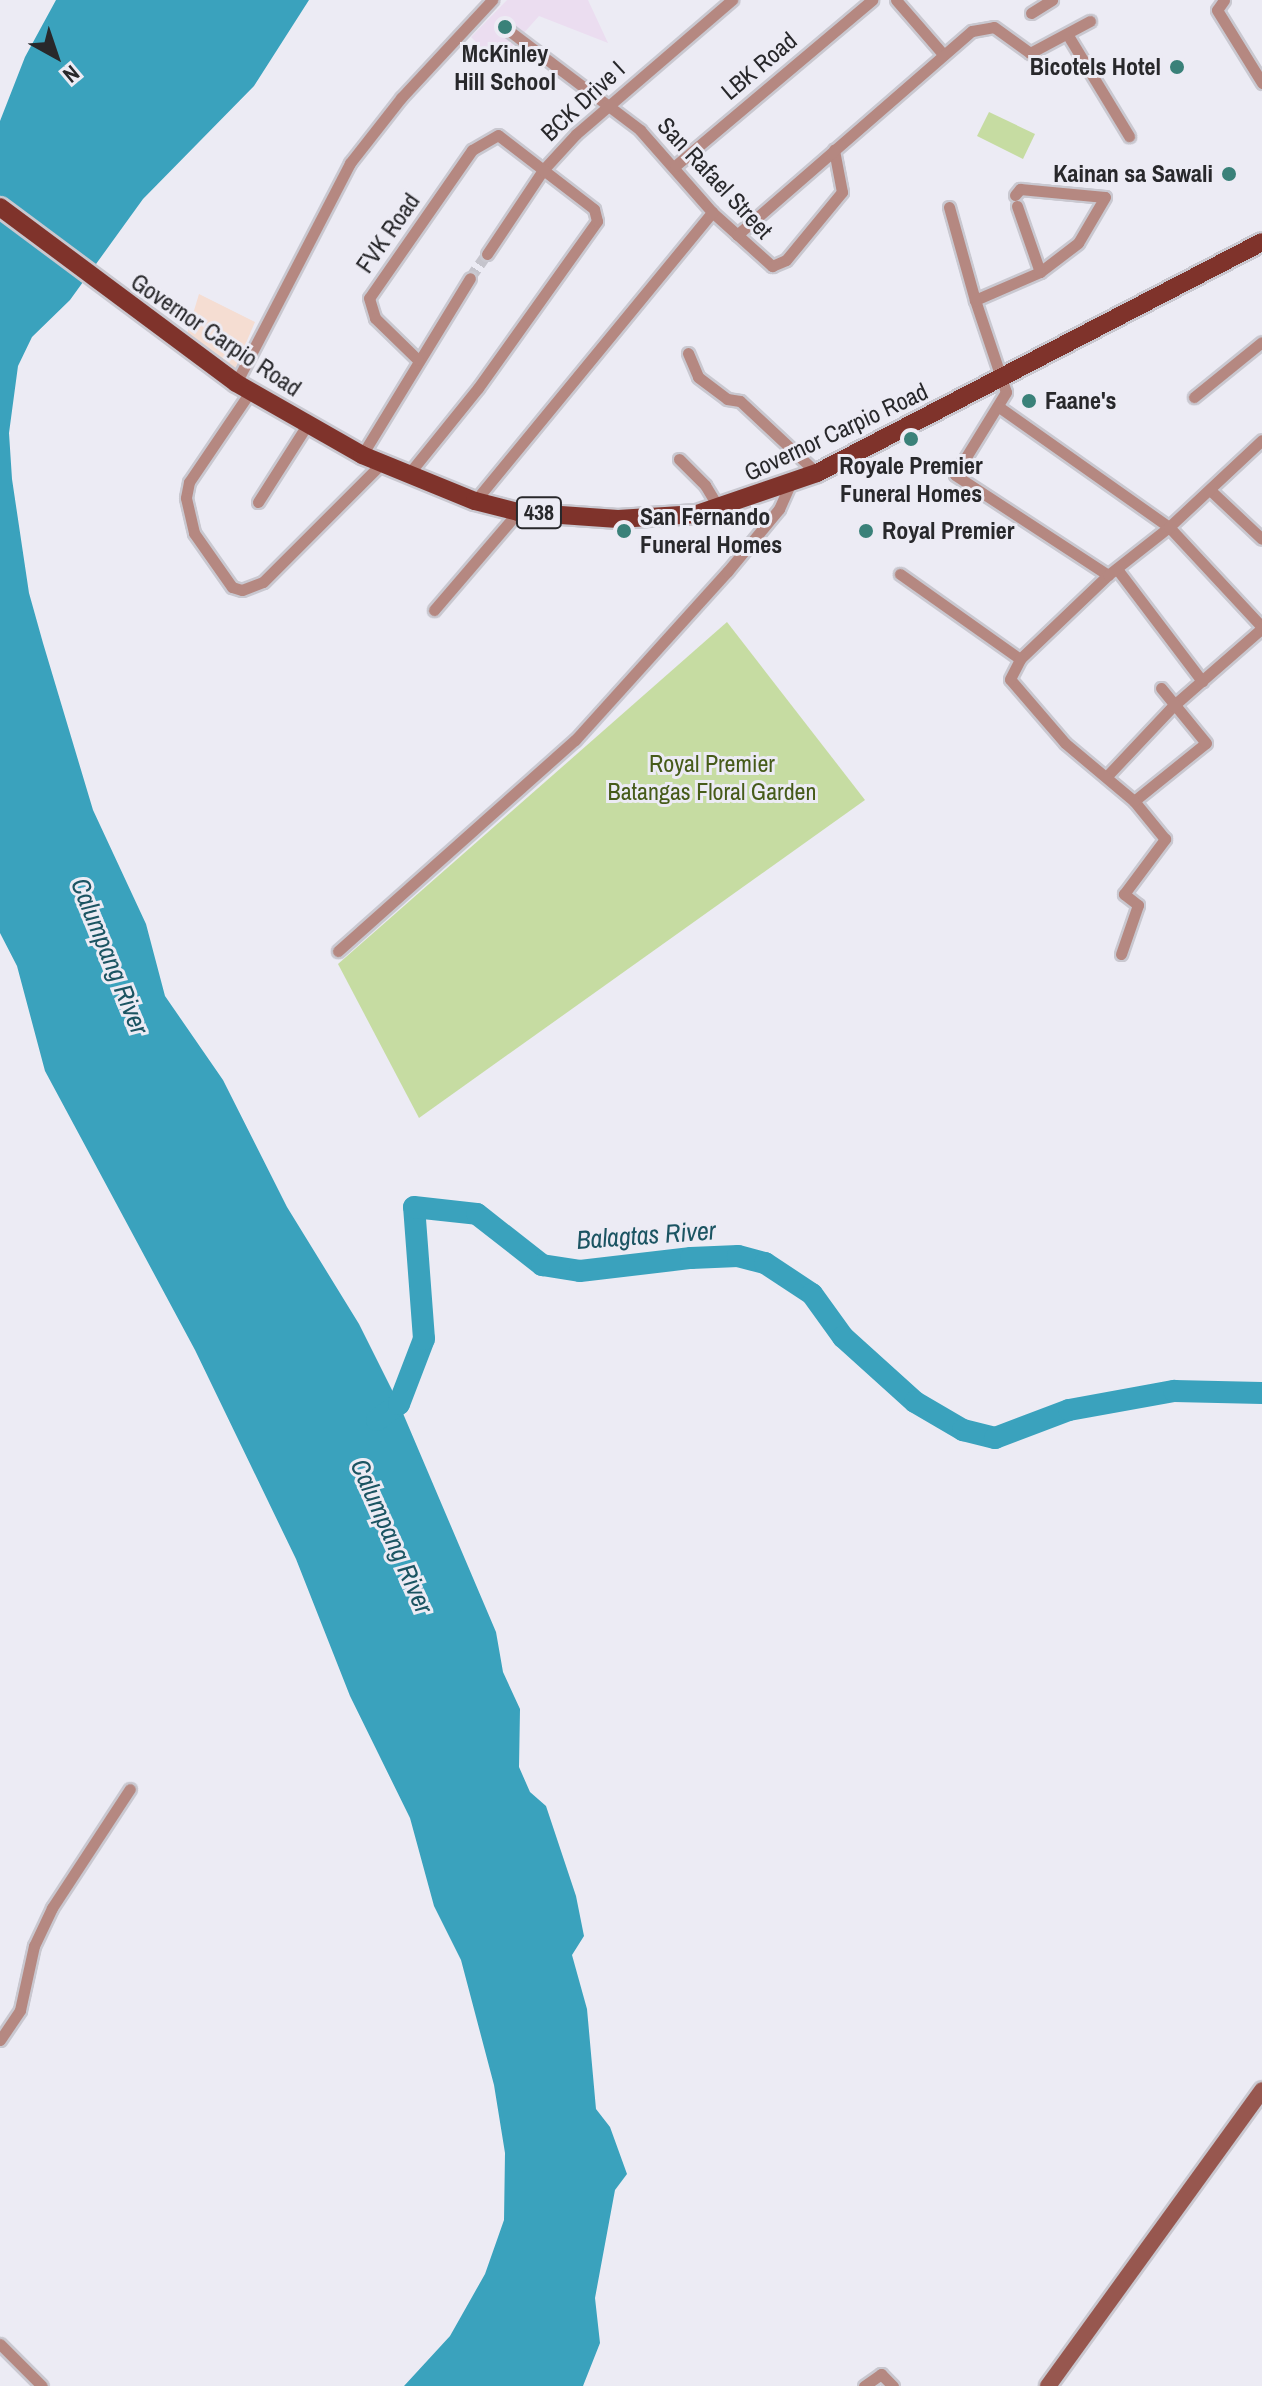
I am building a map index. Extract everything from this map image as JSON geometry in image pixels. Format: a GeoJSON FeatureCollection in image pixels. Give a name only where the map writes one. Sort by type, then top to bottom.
{"type":"FeatureCollection","features":[{"type":"Feature","properties":{"kind":"main road","name":"Governor Carpio Road"},"geometry":{"type":"LineString","coordinates":[[0,207],[106,289],[243,388],[362,455],[407,476],[475,501],[518,512],[633,519],[719,508],[817,473],[1262,242]]}},
{"type":"Feature","properties":{"kind":"street"},"geometry":{"type":"LineString","coordinates":[[381,464],[263,582],[242,590],[232,587],[194,533],[186,498],[189,482],[243,388],[358,152],[492,0]]}},
{"type":"Feature","properties":{"kind":"street","name":"BCK Drive I"},"geometry":{"type":"LineString","coordinates":[[487,254],[543,170],[608,103],[732,0]]}},
{"type":"Feature","properties":{"kind":"street","name":"LBK Road"},"geometry":{"type":"LineString","coordinates":[[675,166],[872,0]]}},
{"type":"Feature","properties":{"kind":"street"},"geometry":{"type":"LineString","coordinates":[[896,0],[943,54]]}},
{"type":"Feature","properties":{"kind":"street"},"geometry":{"type":"LineString","coordinates":[[1031,13],[1052,0]]}},
{"type":"Feature","properties":{"kind":"street"},"geometry":{"type":"LineString","coordinates":[[1224,0],[1217,10],[1262,83]]}},
{"type":"Feature","properties":{"kind":"street"},"geometry":{"type":"LineString","coordinates":[[737,235],[943,54],[982,27],[994,27],[1030,53],[1069,37],[1090,21]]}},
{"type":"Feature","properties":{"kind":"street","name":"San Rafael Street"},"geometry":{"type":"LineString","coordinates":[[508,30],[608,103],[675,166],[712,212],[772,266],[786,260],[842,192],[834,150]]}},
{"type":"Feature","properties":{"kind":"street"},"geometry":{"type":"LineString","coordinates":[[1069,37],[1129,136]]}},
{"type":"Feature","properties":{"kind":"street","name":"FVK Road"},"geometry":{"type":"LineString","coordinates":[[418,360],[375,318],[369,298],[472,150],[498,135],[543,170]]}},
{"type":"Feature","properties":{"kind":"street"},"geometry":{"type":"LineString","coordinates":[[407,476],[478,388],[594,227],[594,209],[543,170]]}},
{"type":"Feature","properties":{"kind":"street"},"geometry":{"type":"LineString","coordinates":[[975,300],[1040,272],[1078,243],[1105,197],[1020,189],[1016,201],[1040,272]]}},
{"type":"Feature","properties":{"kind":"street"},"geometry":{"type":"LineString","coordinates":[[949,207],[975,300],[1006,392],[955,475],[1113,572],[1202,681]]}},
{"type":"Feature","properties":{"kind":"street"},"geometry":{"type":"LineString","coordinates":[[475,501],[712,212]]}},
{"type":"Feature","properties":{"kind":"street"},"geometry":{"type":"LineString","coordinates":[[362,455],[470,278]]}},
{"type":"Feature","properties":{"kind":"street"},"geometry":{"type":"LineString","coordinates":[[1194,397],[1262,342]]}},
{"type":"Feature","properties":{"kind":"street"},"geometry":{"type":"LineString","coordinates":[[688,353],[698,377],[727,399],[740,401],[817,473]]}},
{"type":"Feature","properties":{"kind":"street"},"geometry":{"type":"LineString","coordinates":[[999,407],[1169,527],[1262,627],[1173,706],[1107,776]]}},
{"type":"Feature","properties":{"kind":"street"},"geometry":{"type":"LineString","coordinates":[[258,502],[307,425]]}},
{"type":"Feature","properties":{"kind":"street"},"geometry":{"type":"LineString","coordinates":[[1121,954],[1138,905],[1124,894],[1165,839],[1134,801],[1065,743],[1010,679],[1020,659],[1262,440]]}},
{"type":"Feature","properties":{"kind":"street"},"geometry":{"type":"LineString","coordinates":[[679,459],[705,485],[719,508]]}},
{"type":"Feature","properties":{"kind":"street"},"geometry":{"type":"LineString","coordinates":[[338,951],[575,740],[727,572],[779,509],[790,484]]}},
{"type":"Feature","properties":{"kind":"street"},"geometry":{"type":"LineString","coordinates":[[1210,490],[1262,539]]}},
{"type":"Feature","properties":{"kind":"street"},"geometry":{"type":"LineString","coordinates":[[434,610],[518,512]]}},
{"type":"Feature","properties":{"kind":"street"},"geometry":{"type":"LineString","coordinates":[[900,574],[1020,659]]}},
{"type":"Feature","properties":{"kind":"street"},"geometry":{"type":"LineString","coordinates":[[1134,801],[1206,743],[1161,688]]}},
{"type":"Feature","properties":{"kind":"street"},"geometry":{"type":"LineString","coordinates":[[0,2040],[20,2010],[34,1946],[52,1908],[130,1789]]}},
{"type":"Feature","properties":{"kind":"street"},"geometry":{"type":"LineString","coordinates":[[1048,2386],[1262,2090]]}},
{"type":"Feature","properties":{"kind":"street"},"geometry":{"type":"LineString","coordinates":[[0,2344],[42,2386]]}},
{"type":"Feature","properties":{"kind":"street"},"geometry":{"type":"LineString","coordinates":[[864,2386],[881,2374],[893,2386]]}},
{"type":"Feature","properties":{"kind":"shaded area","name":"McKinley Hill School"},"geometry":{"type":"Polygon","coordinates":[[[507,0],[588,0],[608,43],[539,16],[497,63],[471,37],[507,0]]]}},
{"type":"Feature","properties":{"kind":"shaded area"},"geometry":{"type":"Polygon","coordinates":[[[199,294],[255,322],[234,371],[186,337],[199,294]]]}},
{"type":"Feature","properties":{"kind":"green space"},"geometry":{"type":"Polygon","coordinates":[[[989,112],[1035,134],[1023,159],[977,136],[989,112]]]}},
{"type":"Feature","properties":{"kind":"green space","name":"Royal Premier Batangas Floral Garden"},"geometry":{"type":"Polygon","coordinates":[[[727,622],[865,800],[419,1118],[338,964],[727,622]]]}},
{"type":"Feature","properties":{"kind":"water","name":"Calumpang River"},"geometry":{"type":"Polygon","coordinates":[[[56,0],[309,0],[254,86],[143,199],[70,300],[32,337],[18,366],[9,433],[12,479],[29,593],[43,643],[93,810],[146,924],[165,996],[223,1080],[287,1207],[359,1324],[399,1404],[496,1632],[503,1672],[520,1709],[519,1767],[530,1792],[546,1806],[576,1896],[584,1936],[572,1955],[587,2009],[596,2109],[610,2127],[627,2174],[615,2190],[595,2298],[600,2343],[583,2386],[404,2386],[450,2336],[485,2274],[504,2220],[505,2153],[494,2085],[461,1960],[434,1906],[410,1818],[350,1696],[296,1559],[195,1350],[45,1071],[17,966],[0,933],[0,121],[25,57],[56,0]]]}},
{"type":"Feature","properties":{"kind":"waterway","name":"Balagtas River"},"geometry":{"type":"LineString","coordinates":[[377,1420],[399,1404],[424,1339],[414,1207],[477,1214],[542,1265],[580,1271],[691,1258],[738,1256],[765,1263],[812,1294],[843,1337],[915,1402],[963,1430],[995,1438],[1069,1410],[1174,1391],[1262,1393]]}},
{"type":"Feature","properties":{"kind":"tunnel"},"geometry":{"type":"LineString","coordinates":[[470,278],[487,254]]}},
{"type":"Feature","properties":{"kind":"place","name":"McKinley Hill School"},"geometry":{"type":"Point","coordinates":[505,27]}},
{"type":"Feature","properties":{"kind":"place","name":"Bicotels Hotel"},"geometry":{"type":"Point","coordinates":[1177,67]}},
{"type":"Feature","properties":{"kind":"place","name":"Kainan sa Sawali"},"geometry":{"type":"Point","coordinates":[1229,174]}},
{"type":"Feature","properties":{"kind":"place","name":"Faane's"},"geometry":{"type":"Point","coordinates":[1029,401]}},
{"type":"Feature","properties":{"kind":"place","name":"Royale Premier Funeral Homes"},"geometry":{"type":"Point","coordinates":[911,439]}},
{"type":"Feature","properties":{"kind":"place","name":"San Fernando Funeral Homes"},"geometry":{"type":"Point","coordinates":[624,531]}},
{"type":"Feature","properties":{"kind":"place","name":"Royal Premier"},"geometry":{"type":"Point","coordinates":[866,531]}}]}
